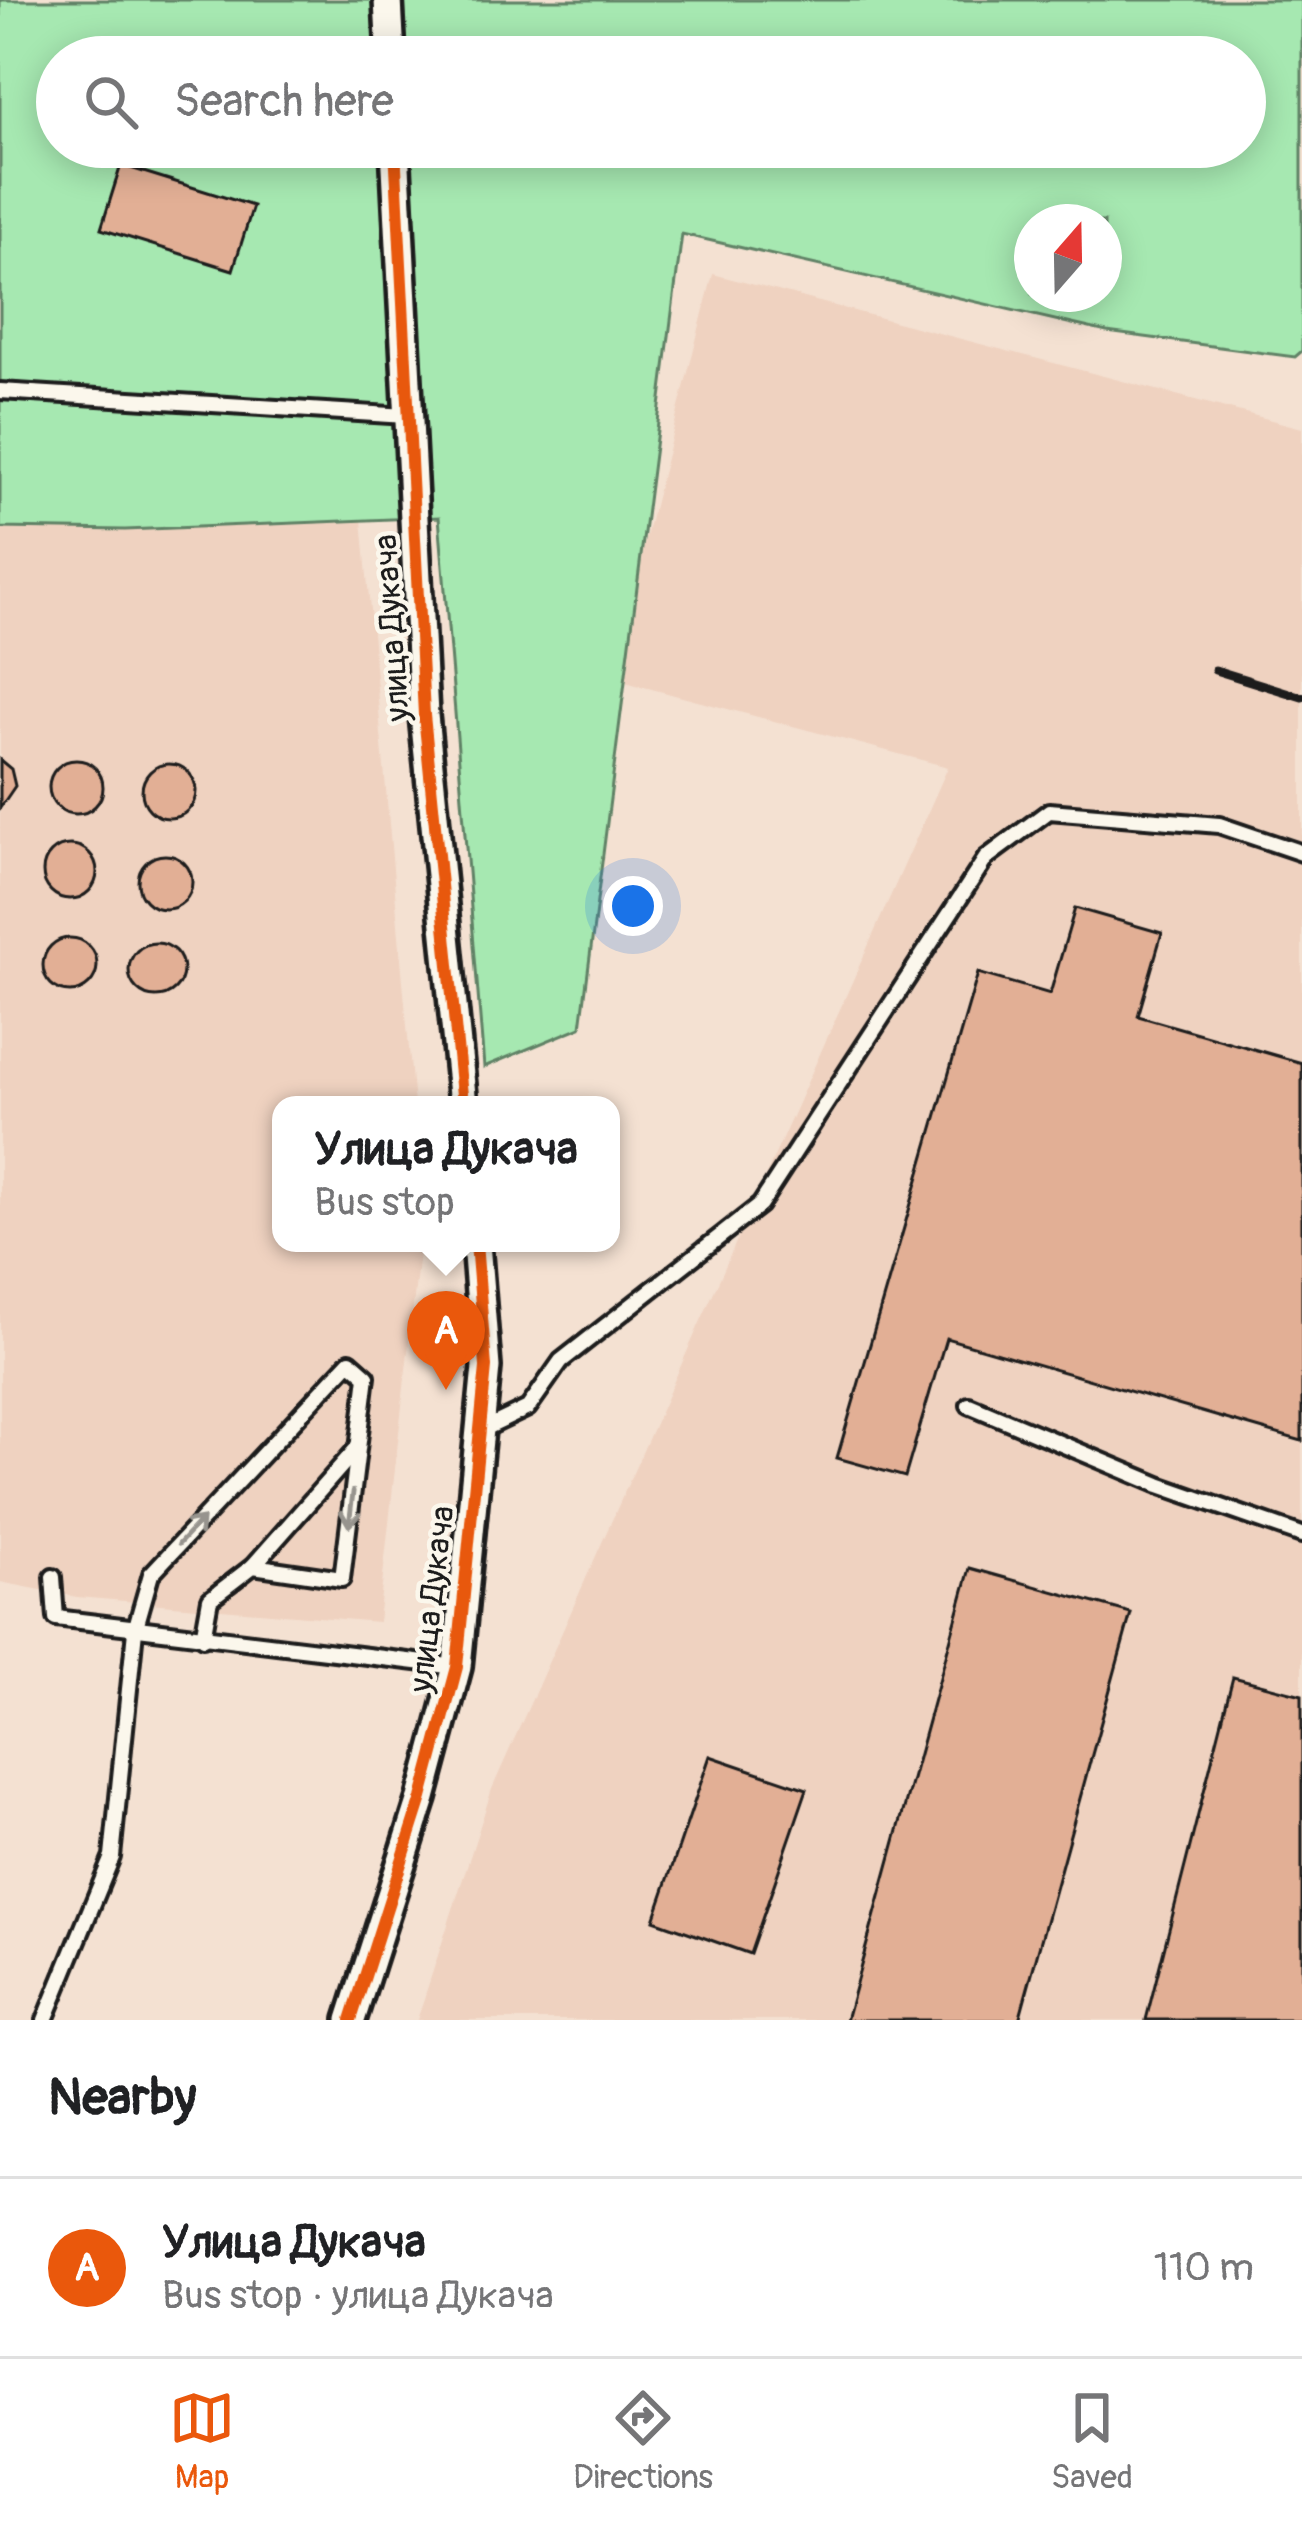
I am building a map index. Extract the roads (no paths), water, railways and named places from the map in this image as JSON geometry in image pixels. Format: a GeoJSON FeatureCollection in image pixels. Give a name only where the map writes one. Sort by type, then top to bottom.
{"type":"FeatureCollection","features":[{"type":"Feature","properties":{"kind":"street"},"geometry":{"type":"LineString","coordinates":[[388,0],[390,36]]}},
{"type":"Feature","properties":{"kind":"street","name":"улица Дукача"},"geometry":{"type":"LineString","coordinates":[[396,168],[424,715],[462,1096]]}},
{"type":"Feature","properties":{"kind":"street","name":"улица Дукача"},"geometry":{"type":"LineString","coordinates":[[351,2020],[422,1798],[457,1667],[486,1367],[477,1252]]}},
{"type":"Feature","properties":{"kind":"lane"},"geometry":{"type":"LineString","coordinates":[[0,392],[407,416]]}},
{"type":"Feature","properties":{"kind":"lane"},"geometry":{"type":"LineString","coordinates":[[477,1432],[528,1408],[561,1360],[760,1205],[986,858],[1049,811],[1219,825],[1302,853]]}},
{"type":"Feature","properties":{"kind":"lane"},"geometry":{"type":"LineString","coordinates":[[45,2020],[112,1857],[135,1630],[151,1574],[350,1361],[368,1376],[342,1579],[254,1566]]}},
{"type":"Feature","properties":{"kind":"lane"},"geometry":{"type":"LineString","coordinates":[[968,1405],[1159,1485],[1302,1534]]}},
{"type":"Feature","properties":{"kind":"lane"},"geometry":{"type":"LineString","coordinates":[[202,1638],[210,1599],[254,1566],[358,1447]]}},
{"type":"Feature","properties":{"kind":"lane"},"geometry":{"type":"LineString","coordinates":[[53,1577],[56,1618],[457,1667]]}},
{"type":"Feature","properties":{"kind":"railway"},"geometry":{"type":"LineString","coordinates":[[1215,670],[1302,697]]}},
{"type":"Feature","properties":{"kind":"place","name":"Улица Дукача"},"geometry":{"type":"Point","coordinates":[446,1390]}}]}
